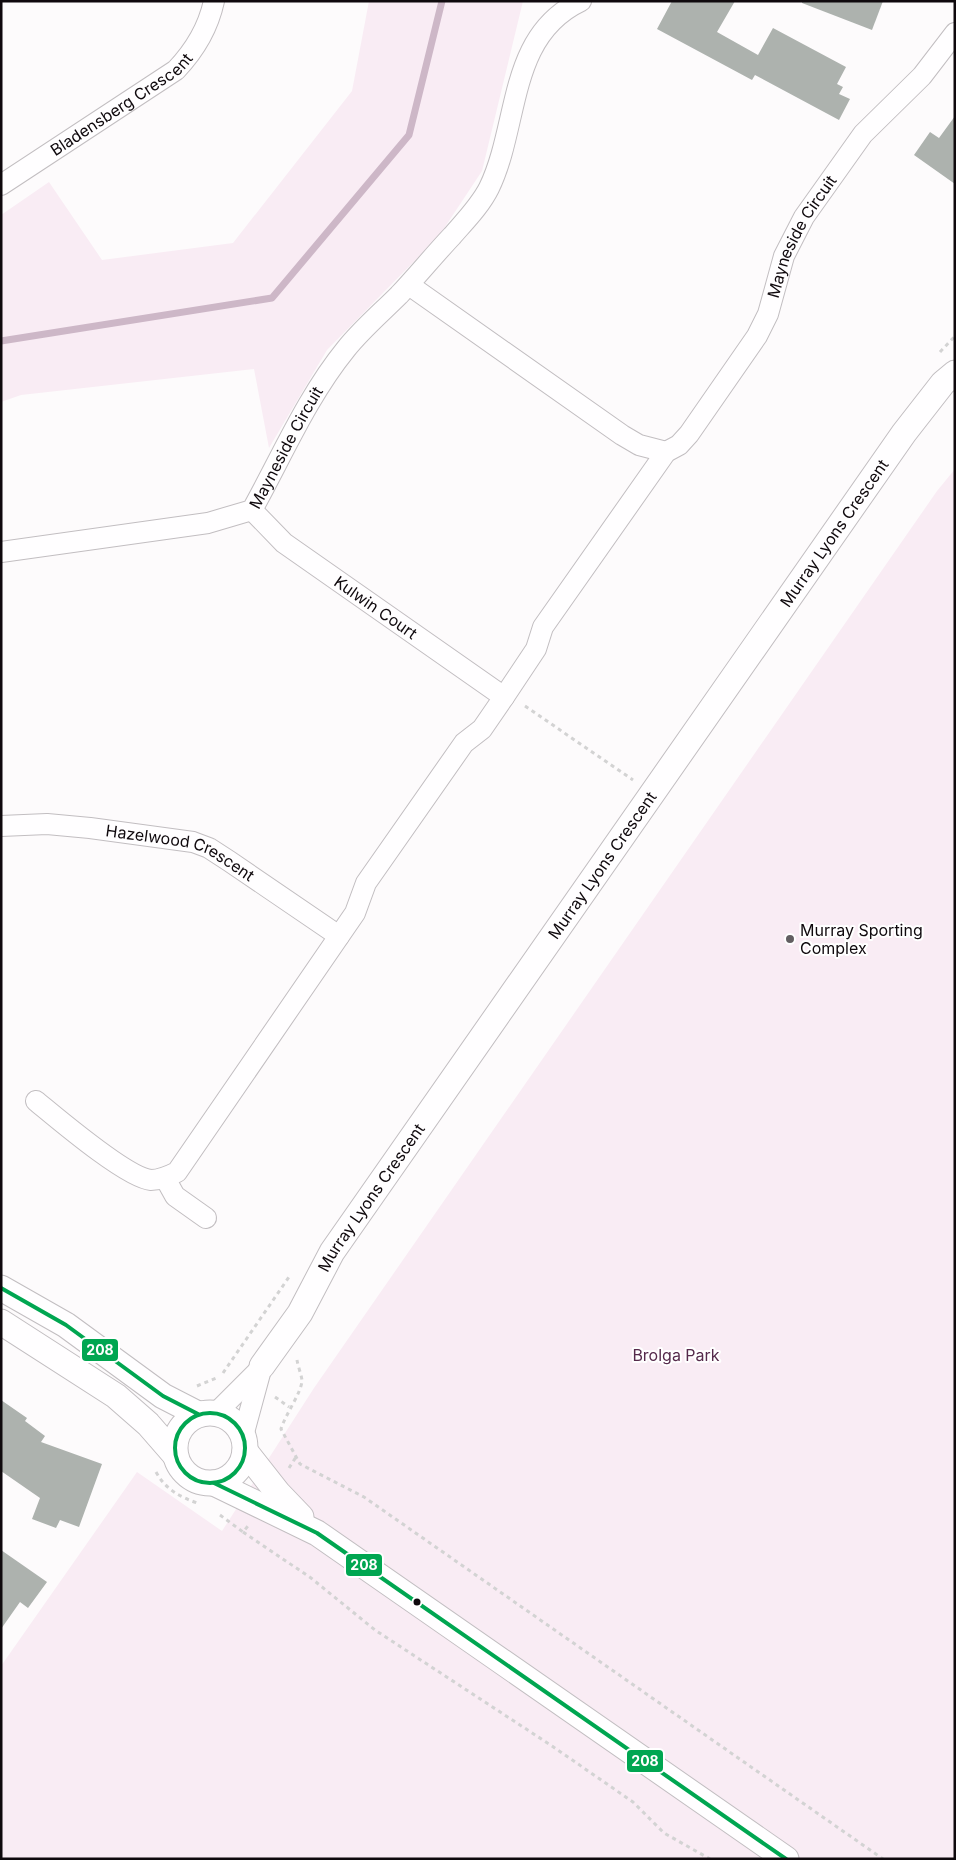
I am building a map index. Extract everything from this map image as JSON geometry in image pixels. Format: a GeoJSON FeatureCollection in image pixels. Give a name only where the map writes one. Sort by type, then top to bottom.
{"type":"FeatureCollection","features":[{"type":"Feature","properties":{"kind":"street","name":"Bladensberg Crescent"},"geometry":{"type":"LineString","coordinates":[[1,185],[176,70],[190,55],[203,35],[214,1]]}},
{"type":"Feature","properties":{"kind":"street","name":"Mayneside Circuit"},"geometry":{"type":"LineString","coordinates":[[1,552],[208,524],[252,510],[317,391],[346,348],[409,285],[474,211],[489,188],[525,63],[534,43],[547,24],[563,10],[581,1]]}},
{"type":"Feature","properties":{"kind":"street","name":"Mayneside Circuit"},"geometry":{"type":"LineString","coordinates":[[504,697],[536,650],[543,627],[666,452],[678,445],[689,434],[757,336],[768,314],[784,256],[804,217],[863,134],[922,76],[955,32]]}},
{"type":"Feature","properties":{"kind":"street"},"geometry":{"type":"LineString","coordinates":[[409,285],[622,435],[639,445],[666,452]]}},
{"type":"Feature","properties":{"kind":"street","name":"Murray Lyons Crescent"},"geometry":{"type":"LineString","coordinates":[[207,1414],[262,1366],[291,1326],[332,1252],[904,433],[943,383],[955,373]]}},
{"type":"Feature","properties":{"kind":"street","name":"Kulwin Court"},"geometry":{"type":"LineString","coordinates":[[252,510],[284,543],[504,697]]}},
{"type":"Feature","properties":{"kind":"street"},"geometry":{"type":"LineString","coordinates":[[36,1102],[69,1129],[132,1174],[151,1180],[165,1178],[177,1172],[355,913],[366,883],[464,743],[482,729],[504,697]]}},
{"type":"Feature","properties":{"kind":"street","name":"Hazelwood Crescent"},"geometry":{"type":"LineString","coordinates":[[1,826],[47,824],[193,842],[209,848],[229,860],[339,936]]}},
{"type":"Feature","properties":{"kind":"street"},"geometry":{"type":"LineString","coordinates":[[165,1178],[175,1196],[206,1218]]}},
{"type":"Feature","properties":{"kind":"street"},"geometry":{"type":"LineString","coordinates":[[1,1288],[66,1325],[158,1393],[207,1414],[233,1421],[244,1443],[278,1493],[317,1533]]}},
{"type":"Feature","properties":{"kind":"street"},"geometry":{"type":"LineString","coordinates":[[1,1322],[116,1396],[148,1424],[175,1455],[180,1467],[190,1476],[201,1482],[214,1483],[317,1533],[786,1859]]}},
{"type":"Feature","properties":{"kind":"street","name":"Murray Lyons Crescent"},"geometry":{"type":"LineString","coordinates":[[244,1443],[262,1366]]}},
{"type":"Feature","properties":{"kind":"street"},"geometry":{"type":"LineString","coordinates":[[175,1455],[175,1442],[179,1430],[187,1421],[207,1414]]}},
{"type":"Feature","properties":{"kind":"street"},"geometry":{"type":"LineString","coordinates":[[214,1483],[226,1479],[236,1472],[242,1462],[244,1443]]}},
{"type":"Feature","properties":{"kind":"path"},"geometry":{"type":"LineString","coordinates":[[504,697],[531,708],[633,781]]}},
{"type":"Feature","properties":{"kind":"path"},"geometry":{"type":"LineString","coordinates":[[291,1326],[302,1380],[280,1429],[300,1464],[364,1497],[883,1859]]}},
{"type":"Feature","properties":{"kind":"path"},"geometry":{"type":"LineString","coordinates":[[280,1401],[289,1407]]}},
{"type":"Feature","properties":{"kind":"path"},"geometry":{"type":"LineString","coordinates":[[285,1472],[296,1457]]}},
{"type":"Feature","properties":{"kind":"path"},"geometry":{"type":"LineString","coordinates":[[155,1469],[162,1483],[174,1493],[202,1505]]}},
{"type":"Feature","properties":{"kind":"path"},"geometry":{"type":"LineString","coordinates":[[216,1512],[310,1578],[375,1630],[552,1746],[633,1802],[664,1833],[710,1859]]}},
{"type":"Feature","properties":{"kind":"path"},"geometry":{"type":"LineString","coordinates":[[243,1532],[251,1521]]}},
{"type":"Feature","properties":{"kind":"green space"},"geometry":{"type":"Polygon","coordinates":[[[369,1],[523,1],[482,171],[439,236],[327,350],[269,448],[254,369],[21,395],[1,402],[1,215],[49,182],[102,260],[233,243],[352,91],[369,1]]]}},
{"type":"Feature","properties":{"kind":"green space","name":"Murray Sporting Complex"},"geometry":{"type":"Polygon","coordinates":[[[955,469],[955,1859],[1,1859],[1,1666],[137,1472],[222,1531],[314,1388],[937,491],[955,469]]]}},
{"type":"Feature","properties":{"kind":"building"},"geometry":{"type":"Polygon","coordinates":[[[672,1],[735,1],[717,32],[758,55],[773,28],[846,67],[837,84],[843,87],[839,94],[850,99],[839,120],[755,75],[752,80],[657,29],[672,1]]]}},
{"type":"Feature","properties":{"kind":"building"},"geometry":{"type":"Polygon","coordinates":[[[802,1],[883,1],[872,30],[802,3],[802,1]]]}},
{"type":"Feature","properties":{"kind":"building"},"geometry":{"type":"Polygon","coordinates":[[[955,116],[955,184],[914,155],[930,132],[939,138],[955,116]]]}},
{"type":"Feature","properties":{"kind":"building"},"geometry":{"type":"Polygon","coordinates":[[[1,1400],[27,1418],[25,1421],[45,1436],[41,1442],[102,1464],[79,1527],[60,1520],[56,1528],[32,1519],[40,1498],[1,1471],[1,1400]]]}},
{"type":"Feature","properties":{"kind":"building"},"geometry":{"type":"Polygon","coordinates":[[[1,1550],[47,1582],[28,1608],[20,1602],[1,1629],[1,1550]]]}},
{"type":"Feature","properties":{"kind":"waterway"},"geometry":{"type":"LineString","coordinates":[[1,341],[272,298],[409,135],[442,1]]}},
{"type":"Feature","properties":{"kind":"transit line","name":"208"},"geometry":{"type":"LineString","coordinates":[[1,1288],[66,1325],[163,1396],[198,1414]]}},
{"type":"Feature","properties":{"kind":"transit line","name":"208"},"geometry":{"type":"LineString","coordinates":[[210,1413],[223,1416],[235,1423],[242,1435],[245,1448],[242,1461],[235,1473],[223,1480],[210,1483],[197,1480],[185,1473],[178,1461],[175,1448],[178,1435],[185,1423],[197,1416],[210,1413]]}},
{"type":"Feature","properties":{"kind":"transit line","name":"208"},"geometry":{"type":"LineString","coordinates":[[214,1483],[317,1533],[786,1859]]}},
{"type":"Feature","properties":{"kind":"place","name":"Murray Sporting Complex"},"geometry":{"type":"Point","coordinates":[790,939]}},
{"type":"Feature","properties":{"kind":"park label","name":"Brolga Park"},"geometry":{"type":"Point","coordinates":[676,1355]}}]}
